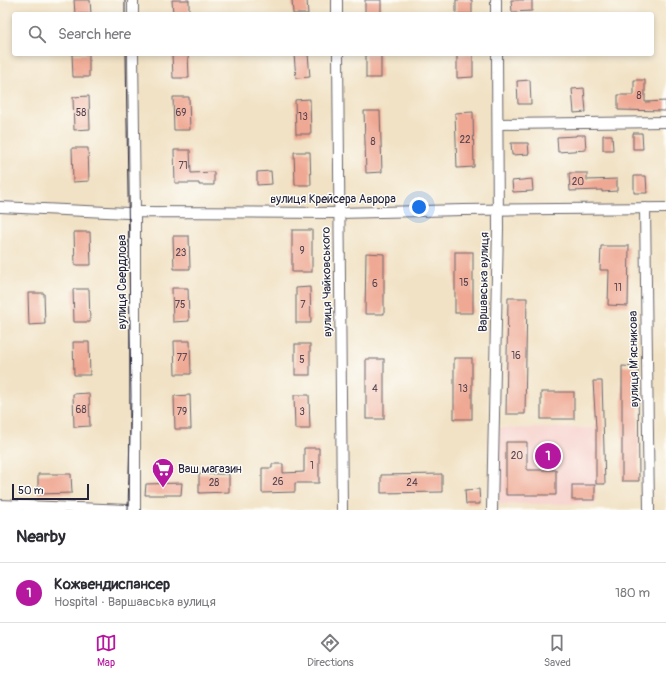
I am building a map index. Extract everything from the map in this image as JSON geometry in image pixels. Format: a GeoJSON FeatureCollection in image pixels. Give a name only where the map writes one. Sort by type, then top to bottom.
{"type":"FeatureCollection","features":[{"type":"Feature","properties":{"kind":"street"},"geometry":{"type":"LineString","coordinates":[[133,0],[133,12]]}},
{"type":"Feature","properties":{"kind":"street"},"geometry":{"type":"LineString","coordinates":[[337,0],[337,12]]}},
{"type":"Feature","properties":{"kind":"street"},"geometry":{"type":"LineString","coordinates":[[496,0],[496,12]]}},
{"type":"Feature","properties":{"kind":"street","name":"вулиця Свердлова"},"geometry":{"type":"LineString","coordinates":[[134,56],[135,510]]}},
{"type":"Feature","properties":{"kind":"street","name":"вулиця Чайковського"},"geometry":{"type":"LineString","coordinates":[[338,56],[342,510]]}},
{"type":"Feature","properties":{"kind":"street","name":"Варшавська вулиця"},"geometry":{"type":"LineString","coordinates":[[492,510],[498,209],[497,56]]}},
{"type":"Feature","properties":{"kind":"street"},"geometry":{"type":"LineString","coordinates":[[498,124],[666,122]]}},
{"type":"Feature","properties":{"kind":"street","name":"вулиця Крейсера Аврора"},"geometry":{"type":"LineString","coordinates":[[0,207],[128,213],[666,208]]}},
{"type":"Feature","properties":{"kind":"street","name":"вулиця М'ясникова"},"geometry":{"type":"LineString","coordinates":[[645,208],[649,510]]}},
{"type":"Feature","properties":{"kind":"street"},"geometry":{"type":"LineString","coordinates":[[0,505],[128,510]]}},
{"type":"Feature","properties":{"kind":"shaded area"},"geometry":{"type":"Polygon","coordinates":[[[499,428],[596,428],[596,504],[499,504],[499,428]]]}},
{"type":"Feature","properties":{"kind":"building"},"geometry":{"type":"Polygon","coordinates":[[[74,0],[90,0],[91,12],[75,12],[74,0]]]}},
{"type":"Feature","properties":{"kind":"building"},"geometry":{"type":"Polygon","coordinates":[[[172,0],[189,0],[189,12],[173,12],[172,0]]]}},
{"type":"Feature","properties":{"kind":"building"},"geometry":{"type":"Polygon","coordinates":[[[292,0],[307,0],[308,12],[293,12],[292,0]]]}},
{"type":"Feature","properties":{"kind":"building"},"geometry":{"type":"Polygon","coordinates":[[[365,0],[381,0],[381,12],[365,12],[365,0]]]}},
{"type":"Feature","properties":{"kind":"building"},"geometry":{"type":"Polygon","coordinates":[[[456,0],[472,0],[472,12],[456,12],[456,0]]]}},
{"type":"Feature","properties":{"kind":"building"},"geometry":{"type":"Polygon","coordinates":[[[511,0],[532,0],[532,11],[512,12],[511,0]]]}},
{"type":"Feature","properties":{"kind":"building"},"geometry":{"type":"Polygon","coordinates":[[[72,56],[89,56],[89,77],[73,77],[72,56]]]}},
{"type":"Feature","properties":{"kind":"building"},"geometry":{"type":"Polygon","coordinates":[[[172,56],[188,56],[189,78],[173,78],[172,56]]]}},
{"type":"Feature","properties":{"kind":"building"},"geometry":{"type":"Polygon","coordinates":[[[294,56],[308,56],[310,77],[296,78],[294,56]]]}},
{"type":"Feature","properties":{"kind":"building"},"geometry":{"type":"Polygon","coordinates":[[[366,56],[381,56],[381,78],[366,78],[366,56]]]}},
{"type":"Feature","properties":{"kind":"building"},"geometry":{"type":"Polygon","coordinates":[[[457,56],[473,56],[473,77],[457,78],[457,56]]]}},
{"type":"Feature","properties":{"kind":"building"},"geometry":{"type":"Polygon","coordinates":[[[530,80],[531,104],[518,104],[517,81],[530,80]]]}},
{"type":"Feature","properties":{"kind":"building"},"geometry":{"type":"Polygon","coordinates":[[[634,80],[645,80],[645,102],[666,101],[666,111],[618,110],[618,95],[634,95],[634,80]]]}},
{"type":"Feature","properties":{"kind":"building"},"geometry":{"type":"Polygon","coordinates":[[[584,88],[586,112],[574,113],[572,89],[584,88]]]}},
{"type":"Feature","properties":{"kind":"building"},"geometry":{"type":"Polygon","coordinates":[[[89,96],[90,129],[74,130],[73,97],[89,96]]]}},
{"type":"Feature","properties":{"kind":"building"},"geometry":{"type":"Polygon","coordinates":[[[173,97],[189,97],[190,130],[174,130],[173,97]]]}},
{"type":"Feature","properties":{"kind":"building"},"geometry":{"type":"Polygon","coordinates":[[[310,99],[311,134],[296,134],[295,100],[310,99]]]}},
{"type":"Feature","properties":{"kind":"building"},"geometry":{"type":"Polygon","coordinates":[[[364,111],[380,111],[382,172],[366,173],[364,111]]]}},
{"type":"Feature","properties":{"kind":"building"},"geometry":{"type":"Polygon","coordinates":[[[473,112],[474,167],[457,168],[455,113],[473,112]]]}},
{"type":"Feature","properties":{"kind":"building"},"geometry":{"type":"Polygon","coordinates":[[[633,133],[642,133],[643,149],[633,149],[633,133]]]}},
{"type":"Feature","properties":{"kind":"building"},"geometry":{"type":"Polygon","coordinates":[[[585,135],[586,150],[558,152],[557,137],[585,135]]]}},
{"type":"Feature","properties":{"kind":"building"},"geometry":{"type":"Polygon","coordinates":[[[603,135],[612,135],[613,150],[603,150],[603,135]]]}},
{"type":"Feature","properties":{"kind":"building"},"geometry":{"type":"Polygon","coordinates":[[[511,143],[528,143],[529,154],[512,155],[511,143]]]}},
{"type":"Feature","properties":{"kind":"building"},"geometry":{"type":"Polygon","coordinates":[[[72,148],[88,148],[89,181],[73,182],[72,148]]]}},
{"type":"Feature","properties":{"kind":"building"},"geometry":{"type":"Polygon","coordinates":[[[174,150],[190,150],[191,173],[214,172],[214,185],[199,185],[199,183],[175,183],[174,150]]]}},
{"type":"Feature","properties":{"kind":"building"},"geometry":{"type":"Polygon","coordinates":[[[294,152],[310,152],[311,185],[295,185],[294,152]]]}},
{"type":"Feature","properties":{"kind":"building"},"geometry":{"type":"Polygon","coordinates":[[[271,171],[272,184],[257,185],[257,172],[271,171]]]}},
{"type":"Feature","properties":{"kind":"building"},"geometry":{"type":"Polygon","coordinates":[[[569,173],[587,173],[587,180],[617,179],[617,191],[570,191],[569,173]]]}},
{"type":"Feature","properties":{"kind":"building"},"geometry":{"type":"Polygon","coordinates":[[[634,176],[646,176],[647,193],[634,193],[634,176]]]}},
{"type":"Feature","properties":{"kind":"building"},"geometry":{"type":"Polygon","coordinates":[[[532,179],[533,191],[513,192],[512,181],[532,179]]]}},
{"type":"Feature","properties":{"kind":"building"},"geometry":{"type":"Polygon","coordinates":[[[292,230],[312,230],[312,272],[292,272],[292,230]]]}},
{"type":"Feature","properties":{"kind":"building"},"geometry":{"type":"Polygon","coordinates":[[[74,232],[90,232],[91,265],[75,265],[74,232]]]}},
{"type":"Feature","properties":{"kind":"building"},"geometry":{"type":"Polygon","coordinates":[[[173,236],[189,236],[190,269],[174,269],[173,236]]]}},
{"type":"Feature","properties":{"kind":"building"},"geometry":{"type":"Polygon","coordinates":[[[601,246],[629,246],[628,306],[608,305],[609,270],[600,270],[601,246]]]}},
{"type":"Feature","properties":{"kind":"building"},"geometry":{"type":"Polygon","coordinates":[[[455,252],[473,252],[473,313],[455,313],[455,252]]]}},
{"type":"Feature","properties":{"kind":"building"},"geometry":{"type":"Polygon","coordinates":[[[366,253],[384,254],[384,314],[365,314],[366,253]]]}},
{"type":"Feature","properties":{"kind":"building"},"geometry":{"type":"Polygon","coordinates":[[[310,287],[311,323],[296,323],[296,288],[310,287]]]}},
{"type":"Feature","properties":{"kind":"building"},"geometry":{"type":"Polygon","coordinates":[[[172,288],[188,288],[189,321],[173,322],[172,288]]]}},
{"type":"Feature","properties":{"kind":"building"},"geometry":{"type":"Polygon","coordinates":[[[73,289],[89,289],[90,322],[74,322],[73,289]]]}},
{"type":"Feature","properties":{"kind":"building"},"geometry":{"type":"Polygon","coordinates":[[[28,293],[44,293],[45,324],[29,325],[28,293]]]}},
{"type":"Feature","properties":{"kind":"building"},"geometry":{"type":"Polygon","coordinates":[[[508,298],[527,298],[525,414],[506,414],[508,298]]]}},
{"type":"Feature","properties":{"kind":"building"},"geometry":{"type":"Polygon","coordinates":[[[174,341],[190,341],[191,374],[175,374],[174,341]]]}},
{"type":"Feature","properties":{"kind":"building"},"geometry":{"type":"Polygon","coordinates":[[[73,342],[89,342],[90,375],[74,375],[73,342]]]}},
{"type":"Feature","properties":{"kind":"building"},"geometry":{"type":"Polygon","coordinates":[[[295,344],[310,344],[310,375],[295,375],[295,344]]]}},
{"type":"Feature","properties":{"kind":"building"},"geometry":{"type":"Polygon","coordinates":[[[454,358],[472,358],[472,419],[454,419],[454,358]]]}},
{"type":"Feature","properties":{"kind":"building"},"geometry":{"type":"Polygon","coordinates":[[[366,359],[384,359],[384,419],[366,419],[366,359]]]}},
{"type":"Feature","properties":{"kind":"building"},"geometry":{"type":"Polygon","coordinates":[[[622,366],[638,367],[639,481],[622,481],[622,366]]]}},
{"type":"Feature","properties":{"kind":"building"},"geometry":{"type":"Polygon","coordinates":[[[593,381],[602,381],[605,484],[596,484],[596,428],[593,381]]]}},
{"type":"Feature","properties":{"kind":"building"},"geometry":{"type":"Polygon","coordinates":[[[541,392],[574,392],[574,419],[541,419],[541,392]]]}},
{"type":"Feature","properties":{"kind":"building"},"geometry":{"type":"Polygon","coordinates":[[[89,393],[90,426],[74,427],[73,394],[89,393]]]}},
{"type":"Feature","properties":{"kind":"building"},"geometry":{"type":"Polygon","coordinates":[[[190,395],[191,429],[175,429],[174,396],[190,395]]]}},
{"type":"Feature","properties":{"kind":"building"},"geometry":{"type":"Polygon","coordinates":[[[294,395],[309,395],[310,429],[295,429],[294,395]]]}},
{"type":"Feature","properties":{"kind":"building"},"geometry":{"type":"Polygon","coordinates":[[[506,442],[527,442],[527,470],[556,470],[556,495],[506,495],[506,442]]]}},
{"type":"Feature","properties":{"kind":"building"},"geometry":{"type":"Polygon","coordinates":[[[304,448],[319,448],[319,483],[295,483],[295,492],[262,493],[262,468],[272,468],[272,464],[283,464],[283,473],[304,472],[304,448]]]}},
{"type":"Feature","properties":{"kind":"building"},"geometry":{"type":"Polygon","coordinates":[[[38,474],[71,474],[72,493],[38,494],[38,474]]]}},
{"type":"Feature","properties":{"kind":"building"},"geometry":{"type":"Polygon","coordinates":[[[199,474],[229,474],[229,492],[199,493],[199,474]]]}},
{"type":"Feature","properties":{"kind":"building"},"geometry":{"type":"Polygon","coordinates":[[[442,474],[442,492],[381,493],[381,475],[442,474]]]}},
{"type":"Feature","properties":{"kind":"building","name":"Ваш магазин"},"geometry":{"type":"Polygon","coordinates":[[[182,483],[181,495],[145,495],[146,484],[182,483]]]}},
{"type":"Feature","properties":{"kind":"building"},"geometry":{"type":"Polygon","coordinates":[[[572,485],[595,485],[595,500],[572,500],[572,485]]]}},
{"type":"Feature","properties":{"kind":"building"},"geometry":{"type":"Polygon","coordinates":[[[479,489],[480,504],[466,504],[465,490],[479,489]]]}},
{"type":"Feature","properties":{"kind":"tram line"},"geometry":{"type":"LineString","coordinates":[[125,0],[125,12]]}},
{"type":"Feature","properties":{"kind":"tram line"},"geometry":{"type":"LineString","coordinates":[[126,56],[131,397],[128,510]]}},
{"type":"Feature","properties":{"kind":"place","name":"Кожвендиспансер"},"geometry":{"type":"Point","coordinates":[548,456]}},
{"type":"Feature","properties":{"kind":"place","name":"Ваш магазин"},"geometry":{"type":"Point","coordinates":[163,488]}}]}
